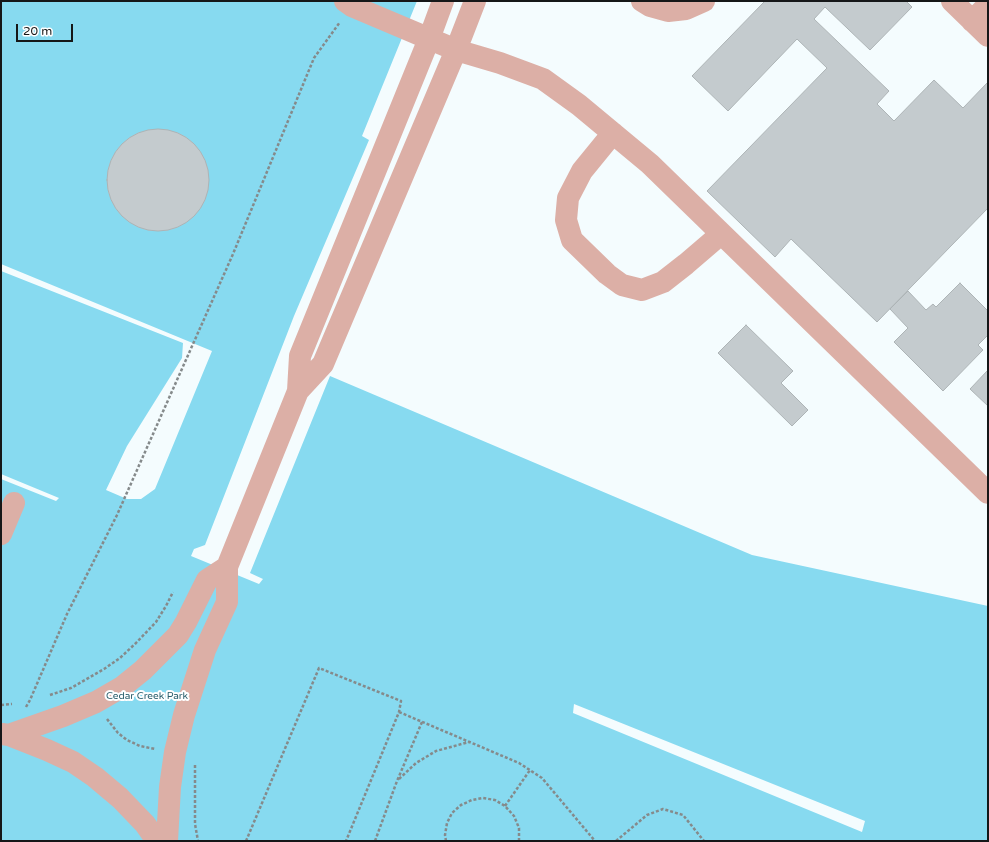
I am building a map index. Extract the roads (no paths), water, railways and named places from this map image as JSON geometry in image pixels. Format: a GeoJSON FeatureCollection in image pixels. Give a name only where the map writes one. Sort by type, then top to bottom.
{"type":"FeatureCollection","features":[{"type":"Feature","properties":{"kind":"street"},"geometry":{"type":"LineString","coordinates":[[167,841],[170,787],[175,752],[184,715],[206,650],[228,602],[228,567],[298,391],[300,356],[429,39],[443,1]]}},
{"type":"Feature","properties":{"kind":"street"},"geometry":{"type":"LineString","coordinates":[[298,391],[323,364],[456,50],[474,1]]}},
{"type":"Feature","properties":{"kind":"street"},"geometry":{"type":"LineString","coordinates":[[642,1],[650,6],[668,11],[686,9],[704,1]]}},
{"type":"Feature","properties":{"kind":"street"},"geometry":{"type":"LineString","coordinates":[[952,1],[988,36]]}},
{"type":"Feature","properties":{"kind":"street"},"geometry":{"type":"LineString","coordinates":[[348,3],[456,50],[500,63],[543,79],[579,105],[650,164],[988,493]]}},
{"type":"Feature","properties":{"kind":"street"},"geometry":{"type":"LineString","coordinates":[[972,21],[988,5]]}},
{"type":"Feature","properties":{"kind":"street"},"geometry":{"type":"LineString","coordinates":[[613,133],[582,171],[568,198],[566,220],[572,240],[607,274],[622,285],[642,290],[663,282],[721,234]]}},
{"type":"Feature","properties":{"kind":"street"},"geometry":{"type":"LineString","coordinates":[[1,534],[14,503]]}},
{"type":"Feature","properties":{"kind":"street"},"geometry":{"type":"LineString","coordinates":[[5,734],[63,716],[96,702],[122,687],[143,670],[178,635],[207,580],[228,567]]}},
{"type":"Feature","properties":{"kind":"street"},"geometry":{"type":"LineString","coordinates":[[178,635],[206,650]]}},
{"type":"Feature","properties":{"kind":"street"},"geometry":{"type":"LineString","coordinates":[[5,734],[73,762],[95,777],[120,798],[145,824],[157,841]]}},
{"type":"Feature","properties":{"kind":"park label","name":"Cedar Creek Park"},"geometry":{"type":"Point","coordinates":[147,696]}}]}
